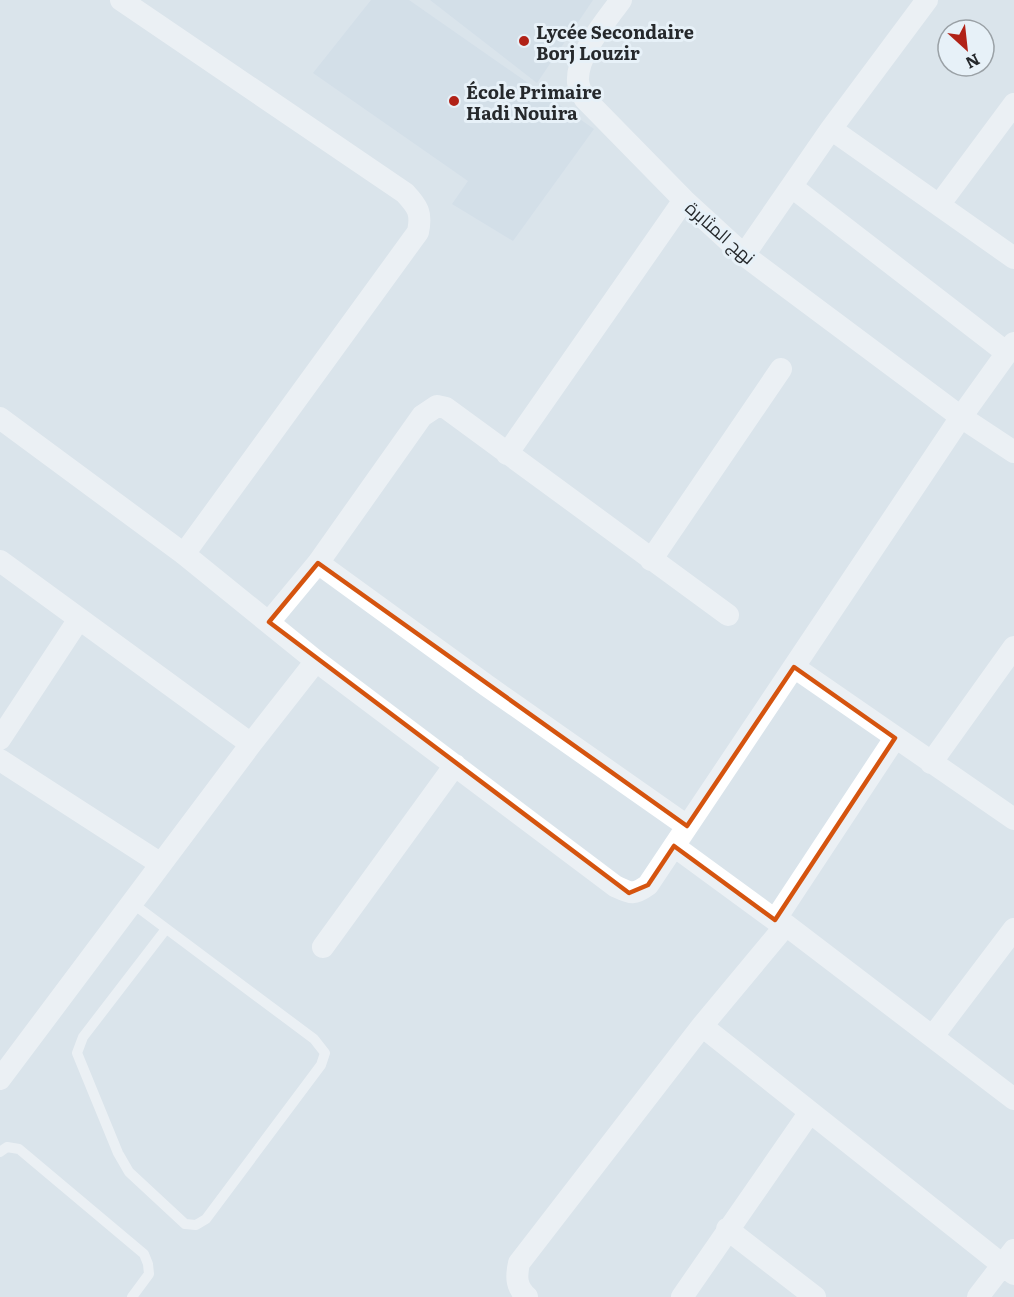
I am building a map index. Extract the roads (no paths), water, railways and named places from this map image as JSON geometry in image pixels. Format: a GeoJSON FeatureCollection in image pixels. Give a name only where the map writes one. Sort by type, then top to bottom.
{"type":"FeatureCollection","features":[{"type":"Feature","properties":{"kind":"street"},"geometry":{"type":"LineString","coordinates":[[121,0],[405,193],[416,205],[421,218],[418,232],[184,554]]}},
{"type":"Feature","properties":{"kind":"street","name":"نهج المثابرة"},"geometry":{"type":"LineString","coordinates":[[621,0],[587,49],[579,68],[578,83],[585,99],[684,200],[744,255],[961,417],[1014,452]]}},
{"type":"Feature","properties":{"kind":"street"},"geometry":{"type":"LineString","coordinates":[[744,255],[831,129],[927,0]]}},
{"type":"Feature","properties":{"kind":"street"},"geometry":{"type":"LineString","coordinates":[[939,205],[1014,104]]}},
{"type":"Feature","properties":{"kind":"street"},"geometry":{"type":"LineString","coordinates":[[831,129],[1014,258]]}},
{"type":"Feature","properties":{"kind":"street"},"geometry":{"type":"LineString","coordinates":[[0,418],[184,554],[316,661],[615,886],[629,893],[639,892],[648,885],[961,417],[1010,348],[792,187]]}},
{"type":"Feature","properties":{"kind":"street"},"geometry":{"type":"LineString","coordinates":[[507,454],[684,200]]}},
{"type":"Feature","properties":{"kind":"street"},"geometry":{"type":"LineString","coordinates":[[651,560],[781,369]]}},
{"type":"Feature","properties":{"kind":"street"},"geometry":{"type":"LineString","coordinates":[[269,622],[318,563],[422,416],[438,406],[446,408],[728,615]]}},
{"type":"Feature","properties":{"kind":"street"},"geometry":{"type":"LineString","coordinates":[[0,561],[251,744]]}},
{"type":"Feature","properties":{"kind":"street"},"geometry":{"type":"LineString","coordinates":[[318,563],[486,685],[687,826]]}},
{"type":"Feature","properties":{"kind":"street"},"geometry":{"type":"LineString","coordinates":[[0,739],[79,619]]}},
{"type":"Feature","properties":{"kind":"street"},"geometry":{"type":"LineString","coordinates":[[931,763],[1014,647]]}},
{"type":"Feature","properties":{"kind":"street"},"geometry":{"type":"LineString","coordinates":[[0,1079],[316,661]]}},
{"type":"Feature","properties":{"kind":"street"},"geometry":{"type":"LineString","coordinates":[[794,666],[1014,819]]}},
{"type":"Feature","properties":{"kind":"street"},"geometry":{"type":"LineString","coordinates":[[527,1297],[520,1291],[516,1277],[519,1263],[780,922],[895,738]]}},
{"type":"Feature","properties":{"kind":"street"},"geometry":{"type":"LineString","coordinates":[[0,760],[161,864]]}},
{"type":"Feature","properties":{"kind":"street"},"geometry":{"type":"LineString","coordinates":[[323,947],[455,765]]}},
{"type":"Feature","properties":{"kind":"street"},"geometry":{"type":"LineString","coordinates":[[674,846],[933,1036],[1014,1100]]}},
{"type":"Feature","properties":{"kind":"street"},"geometry":{"type":"LineString","coordinates":[[933,1036],[1014,929]]}},
{"type":"Feature","properties":{"kind":"street"},"geometry":{"type":"LineString","coordinates":[[702,1026],[810,1112],[1010,1263],[978,1297]]}},
{"type":"Feature","properties":{"kind":"street"},"geometry":{"type":"LineString","coordinates":[[682,1297],[810,1112]]}},
{"type":"Feature","properties":{"kind":"street"},"geometry":{"type":"LineString","coordinates":[[728,1229],[815,1297]]}},
{"type":"Feature","properties":{"kind":"lane"},"geometry":{"type":"LineString","coordinates":[[132,903],[314,1039],[325,1053],[321,1065],[206,1219],[196,1225],[185,1224],[129,1173],[118,1153],[78,1053],[83,1037],[166,929]]}},
{"type":"Feature","properties":{"kind":"lane"},"geometry":{"type":"LineString","coordinates":[[0,1152],[7,1147],[19,1149],[144,1254],[149,1274],[132,1297]]}},
{"type":"Feature","properties":{"kind":"place","name":"Lycée Secondaire Borj Louzir"},"geometry":{"type":"Point","coordinates":[524,41]}},
{"type":"Feature","properties":{"kind":"place","name":"École Primaire Hadi Nouira"},"geometry":{"type":"Point","coordinates":[454,101]}}]}
